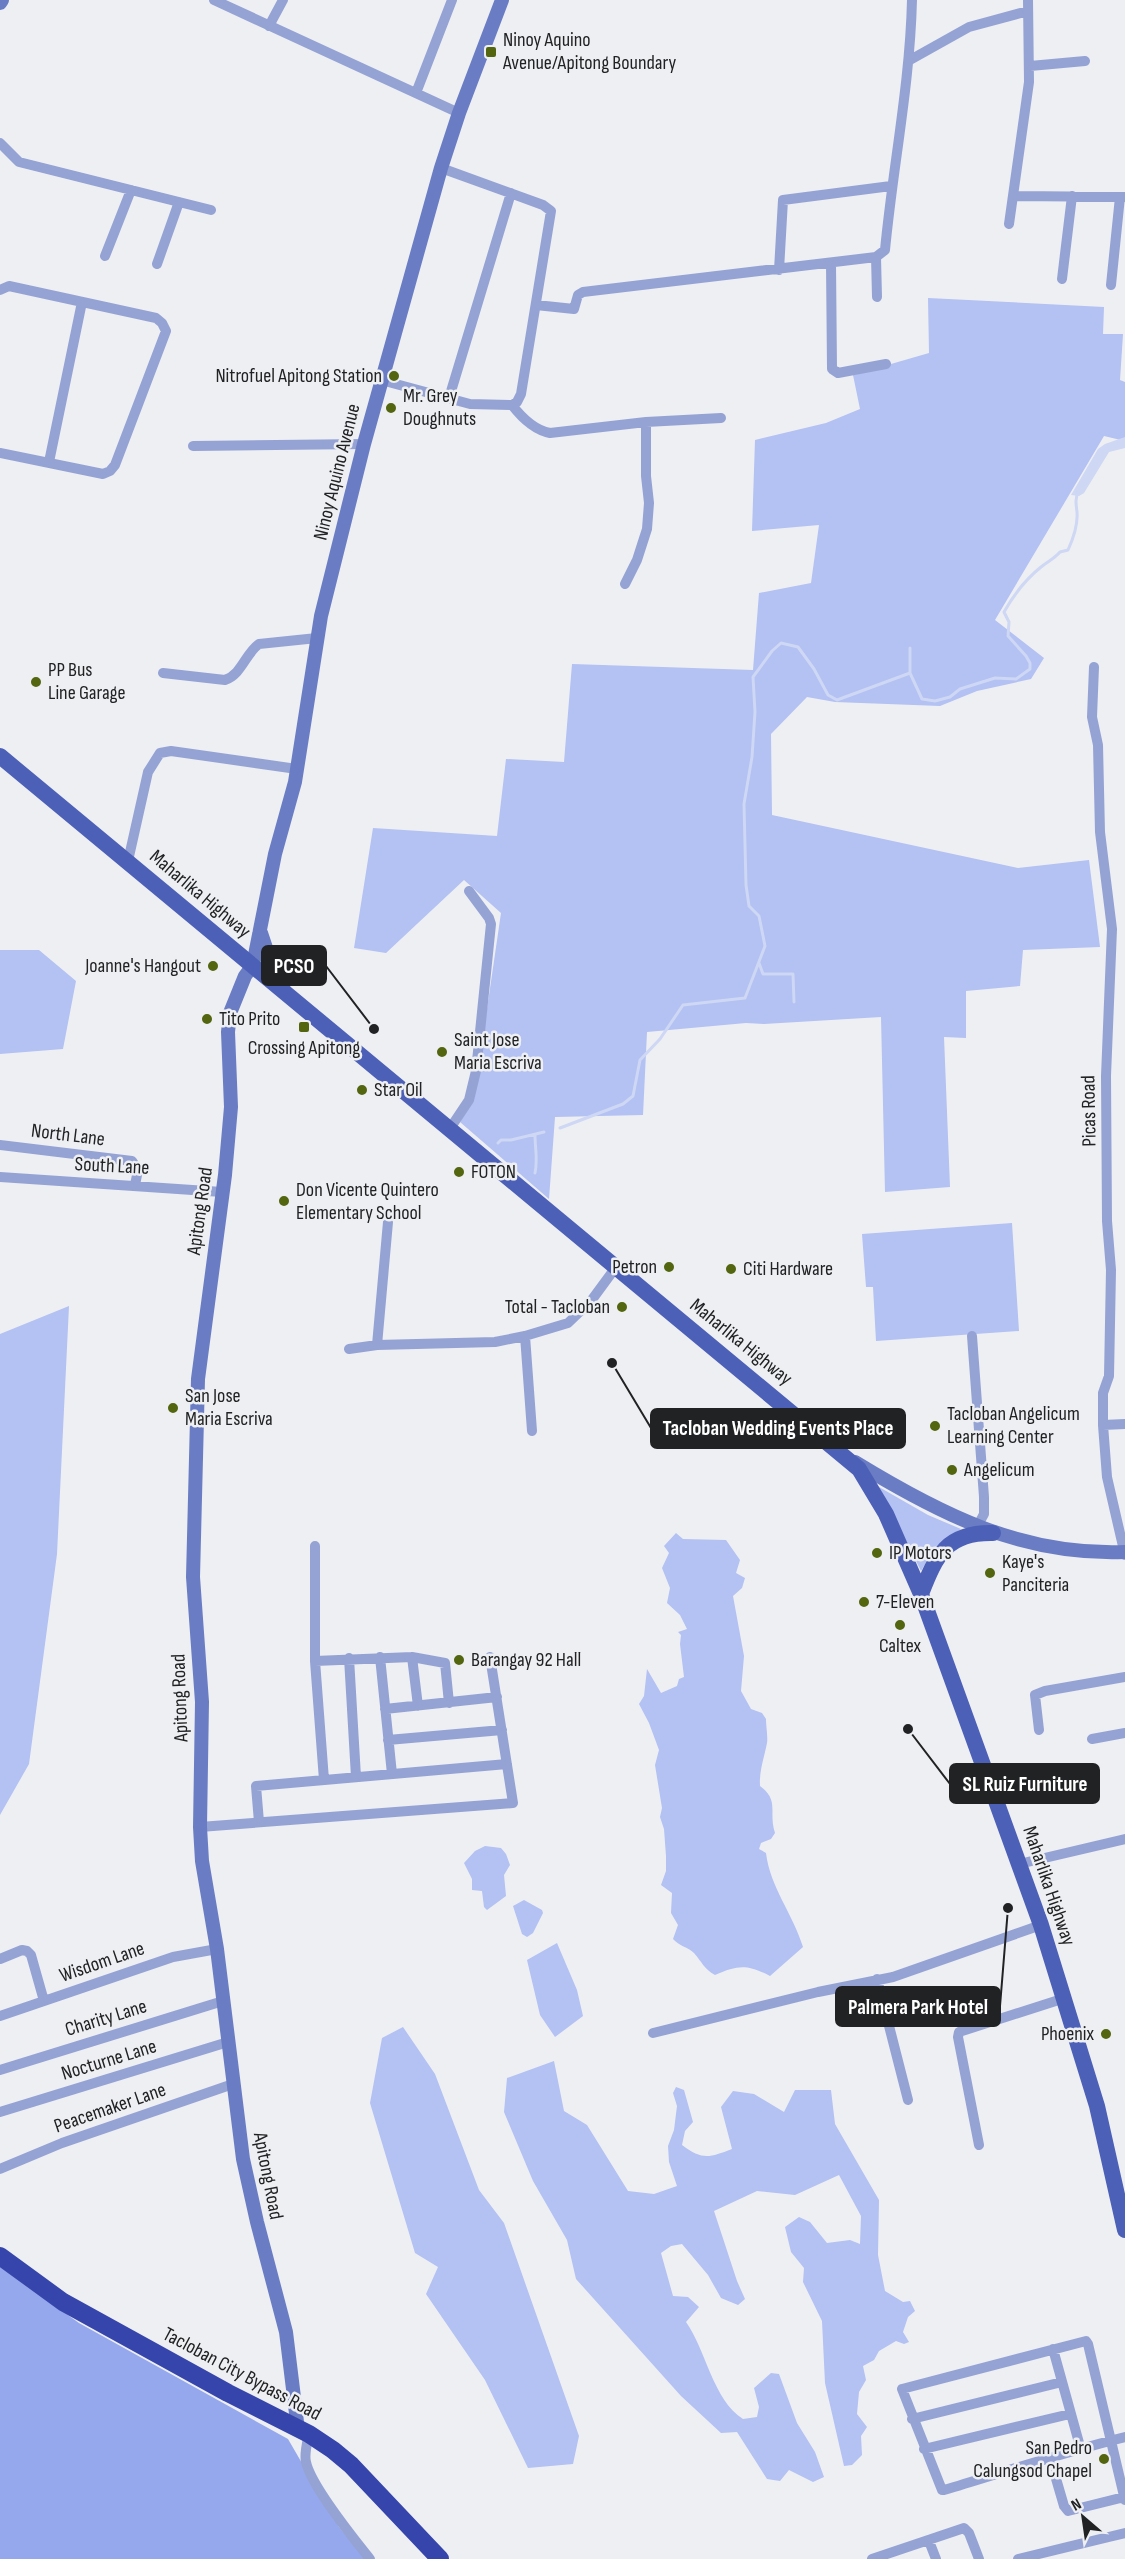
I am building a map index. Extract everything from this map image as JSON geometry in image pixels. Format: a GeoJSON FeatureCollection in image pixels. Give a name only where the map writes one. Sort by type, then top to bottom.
{"type":"FeatureCollection","features":[{"type":"Feature","properties":{"kind":"highway","name":"Tacloban City Bypass Road"},"geometry":{"type":"LineString","coordinates":[[0,2256],[63,2302],[304,2432],[351,2465],[440,2559]]}},
{"type":"Feature","properties":{"kind":"main road","name":"Maharlika Highway"},"geometry":{"type":"LineString","coordinates":[[0,756],[859,1469],[877,1496],[921,1594],[1041,1925],[1097,2106],[1125,2229]]}},
{"type":"Feature","properties":{"kind":"main road"},"geometry":{"type":"LineString","coordinates":[[921,1594],[933,1563],[946,1546],[977,1533],[993,1533]]}},
{"type":"Feature","properties":{"kind":"street"},"geometry":{"type":"LineString","coordinates":[[214,0],[459,113]]}},
{"type":"Feature","properties":{"kind":"street"},"geometry":{"type":"LineString","coordinates":[[269,26],[283,0]]}},
{"type":"Feature","properties":{"kind":"street"},"geometry":{"type":"LineString","coordinates":[[416,93],[452,0]]}},
{"type":"Feature","properties":{"kind":"street","name":"Ninoy Aquino Avenue"},"geometry":{"type":"LineString","coordinates":[[253,965],[260,925],[297,769],[321,616],[364,444],[441,168],[459,113],[502,0]]}},
{"type":"Feature","properties":{"kind":"street"},"geometry":{"type":"LineString","coordinates":[[536,305],[574,309],[578,295],[584,292],[831,264],[876,257],[885,250],[891,186],[910,60],[912,0]]}},
{"type":"Feature","properties":{"kind":"street"},"geometry":{"type":"LineString","coordinates":[[910,60],[969,27],[1028,6],[1030,66],[1009,224]]}},
{"type":"Feature","properties":{"kind":"street"},"geometry":{"type":"LineString","coordinates":[[1030,66],[1085,61]]}},
{"type":"Feature","properties":{"kind":"street"},"geometry":{"type":"LineString","coordinates":[[0,143],[19,162],[211,210]]}},
{"type":"Feature","properties":{"kind":"street"},"geometry":{"type":"LineString","coordinates":[[381,380],[470,404],[512,405],[517,402],[521,394],[551,211],[549,208],[511,193],[441,168]]}},
{"type":"Feature","properties":{"kind":"street"},"geometry":{"type":"LineString","coordinates":[[780,270],[783,200],[891,186]]}},
{"type":"Feature","properties":{"kind":"street"},"geometry":{"type":"LineString","coordinates":[[105,256],[131,190]]}},
{"type":"Feature","properties":{"kind":"street"},"geometry":{"type":"LineString","coordinates":[[449,398],[511,193]]}},
{"type":"Feature","properties":{"kind":"street"},"geometry":{"type":"LineString","coordinates":[[1014,196],[1123,197],[1111,285]]}},
{"type":"Feature","properties":{"kind":"street"},"geometry":{"type":"LineString","coordinates":[[1062,279],[1072,196]]}},
{"type":"Feature","properties":{"kind":"street"},"geometry":{"type":"LineString","coordinates":[[158,264],[179,202]]}},
{"type":"Feature","properties":{"kind":"street"},"geometry":{"type":"LineString","coordinates":[[876,257],[877,297]]}},
{"type":"Feature","properties":{"kind":"street"},"geometry":{"type":"LineString","coordinates":[[831,264],[832,369],[838,373],[886,364]]}},
{"type":"Feature","properties":{"kind":"street"},"geometry":{"type":"LineString","coordinates":[[0,290],[9,286],[156,318],[166,331],[111,471],[103,474],[0,453]]}},
{"type":"Feature","properties":{"kind":"street"},"geometry":{"type":"LineString","coordinates":[[49,462],[82,302]]}},
{"type":"Feature","properties":{"kind":"street"},"geometry":{"type":"LineString","coordinates":[[512,405],[531,425],[550,433],[646,422],[721,418]]}},
{"type":"Feature","properties":{"kind":"street"},"geometry":{"type":"LineString","coordinates":[[625,584],[637,560],[647,529],[649,503],[646,476],[646,422]]}},
{"type":"Feature","properties":{"kind":"street"},"geometry":{"type":"LineString","coordinates":[[193,446],[364,444]]}},
{"type":"Feature","properties":{"kind":"street"},"geometry":{"type":"LineString","coordinates":[[163,673],[225,680],[232,678],[252,649],[259,644],[317,638]]}},
{"type":"Feature","properties":{"kind":"street","name":"Picas Road"},"geometry":{"type":"LineString","coordinates":[[1094,667],[1092,717],[1098,745],[1100,832],[1112,929],[1106,1076],[1107,1221],[1111,1270],[1109,1376],[1103,1393],[1103,1425],[1107,1477],[1125,1553]]}},
{"type":"Feature","properties":{"kind":"street"},"geometry":{"type":"LineString","coordinates":[[128,861],[148,772],[160,753],[171,751],[297,769]]}},
{"type":"Feature","properties":{"kind":"street"},"geometry":{"type":"LineString","coordinates":[[449,1130],[469,1100],[476,1071],[491,924],[469,891]]}},
{"type":"Feature","properties":{"kind":"street"},"geometry":{"type":"LineString","coordinates":[[260,925],[269,959],[285,991]]}},
{"type":"Feature","properties":{"kind":"street","name":"Apitong Road"},"geometry":{"type":"LineString","coordinates":[[253,965],[245,976],[230,1013],[228,1032],[231,1107],[198,1378],[193,1577],[202,1702],[200,1827],[202,1861],[217,1949],[243,2159],[286,2332],[304,2432]]}},
{"type":"Feature","properties":{"kind":"street","name":"North Lane"},"geometry":{"type":"LineString","coordinates":[[0,1145],[132,1161],[138,1170],[135,1185]]}},
{"type":"Feature","properties":{"kind":"street","name":"South Lane"},"geometry":{"type":"LineString","coordinates":[[0,1177],[222,1192]]}},
{"type":"Feature","properties":{"kind":"street"},"geometry":{"type":"LineString","coordinates":[[377,1345],[388,1222]]}},
{"type":"Feature","properties":{"kind":"street"},"geometry":{"type":"LineString","coordinates":[[349,1349],[377,1345],[495,1342],[568,1323],[591,1301],[616,1267]]}},
{"type":"Feature","properties":{"kind":"street"},"geometry":{"type":"LineString","coordinates":[[525,1336],[532,1431]]}},
{"type":"Feature","properties":{"kind":"street"},"geometry":{"type":"LineString","coordinates":[[972,1336],[984,1497],[984,1514],[977,1527]]}},
{"type":"Feature","properties":{"kind":"street"},"geometry":{"type":"LineString","coordinates":[[1103,1425],[1125,1424]]}},
{"type":"Feature","properties":{"kind":"street"},"geometry":{"type":"LineString","coordinates":[[848,1458],[909,1495],[993,1533],[1068,1551],[1125,1553]]}},
{"type":"Feature","properties":{"kind":"street"},"geometry":{"type":"LineString","coordinates":[[315,1546],[315,1661],[324,1780]]}},
{"type":"Feature","properties":{"kind":"street"},"geometry":{"type":"LineString","coordinates":[[380,1657],[392,1774]]}},
{"type":"Feature","properties":{"kind":"street"},"geometry":{"type":"LineString","coordinates":[[315,1661],[412,1657],[444,1663],[449,1703]]}},
{"type":"Feature","properties":{"kind":"street"},"geometry":{"type":"LineString","coordinates":[[412,1657],[418,1706]]}},
{"type":"Feature","properties":{"kind":"street"},"geometry":{"type":"LineString","coordinates":[[200,1827],[513,1803],[490,1657]]}},
{"type":"Feature","properties":{"kind":"street"},"geometry":{"type":"LineString","coordinates":[[349,1658],[356,1777]]}},
{"type":"Feature","properties":{"kind":"street"},"geometry":{"type":"LineString","coordinates":[[1039,1730],[1035,1695],[1045,1691],[1125,1677]]}},
{"type":"Feature","properties":{"kind":"street"},"geometry":{"type":"LineString","coordinates":[[385,1709],[497,1697]]}},
{"type":"Feature","properties":{"kind":"street"},"geometry":{"type":"LineString","coordinates":[[388,1740],[502,1730]]}},
{"type":"Feature","properties":{"kind":"street"},"geometry":{"type":"LineString","coordinates":[[1092,1738],[1125,1733]]}},
{"type":"Feature","properties":{"kind":"street"},"geometry":{"type":"LineString","coordinates":[[259,1822],[256,1785],[507,1764]]}},
{"type":"Feature","properties":{"kind":"street"},"geometry":{"type":"LineString","coordinates":[[1019,1864],[1125,1839]]}},
{"type":"Feature","properties":{"kind":"street"},"geometry":{"type":"LineString","coordinates":[[653,2033],[893,1977],[1041,1925]]}},
{"type":"Feature","properties":{"kind":"street","name":"Wisdom Lane"},"geometry":{"type":"LineString","coordinates":[[0,2016],[173,1957],[217,1949]]}},
{"type":"Feature","properties":{"kind":"street"},"geometry":{"type":"LineString","coordinates":[[0,1959],[22,1950],[27,1951],[31,1955],[44,2001]]}},
{"type":"Feature","properties":{"kind":"street"},"geometry":{"type":"LineString","coordinates":[[877,1979],[908,2100]]}},
{"type":"Feature","properties":{"kind":"street"},"geometry":{"type":"LineString","coordinates":[[979,2145],[958,2037],[959,2032],[1065,1998]]}},
{"type":"Feature","properties":{"kind":"street","name":"Charity Lane"},"geometry":{"type":"LineString","coordinates":[[0,2070],[223,2001]]}},
{"type":"Feature","properties":{"kind":"street","name":"Nocturne Lane"},"geometry":{"type":"LineString","coordinates":[[0,2112],[228,2042]]}},
{"type":"Feature","properties":{"kind":"street","name":"Peacemaker Lane"},"geometry":{"type":"LineString","coordinates":[[0,2169],[62,2143],[233,2084]]}},
{"type":"Feature","properties":{"kind":"street"},"geometry":{"type":"LineString","coordinates":[[1050,2458],[1064,2506],[1068,2511],[1125,2498],[1111,2441],[1088,2344],[1082,2341],[904,2387],[902,2392],[912,2419],[939,2488],[944,2490],[1050,2458],[1081,2450],[1111,2441],[1125,2437]]}},
{"type":"Feature","properties":{"kind":"street"},"geometry":{"type":"LineString","coordinates":[[1053,2349],[1081,2450]]}},
{"type":"Feature","properties":{"kind":"street"},"geometry":{"type":"LineString","coordinates":[[912,2419],[1062,2382]]}},
{"type":"Feature","properties":{"kind":"street"},"geometry":{"type":"LineString","coordinates":[[924,2449],[1070,2414]]}},
{"type":"Feature","properties":{"kind":"street"},"geometry":{"type":"LineString","coordinates":[[304,2432],[305,2460],[309,2473],[348,2532],[370,2559]]}},
{"type":"Feature","properties":{"kind":"street"},"geometry":{"type":"LineString","coordinates":[[872,2559],[893,2556],[964,2528],[967,2529],[979,2559]]}},
{"type":"Feature","properties":{"kind":"street"},"geometry":{"type":"LineString","coordinates":[[1024,2558],[1125,2533]]}},
{"type":"Feature","properties":{"kind":"street"},"geometry":{"type":"LineString","coordinates":[[929,2541],[936,2559]]}},
{"type":"Feature","properties":{"kind":"shaded area"},"geometry":{"type":"Polygon","coordinates":[[[928,298],[1104,307],[1103,334],[1123,334],[1120,380],[1125,382],[1125,441],[1104,436],[995,620],[1044,658],[1031,679],[977,691],[940,706],[835,702],[807,697],[771,734],[772,815],[1018,868],[1089,860],[1100,947],[1023,950],[1020,986],[966,991],[966,1038],[944,1037],[950,1187],[885,1192],[881,1017],[746,1023],[647,1032],[643,1115],[555,1117],[549,1199],[460,1122],[474,1098],[501,913],[464,880],[386,953],[354,948],[373,828],[497,836],[506,759],[564,762],[572,664],[753,670],[759,593],[811,583],[819,525],[752,531],[755,440],[826,423],[860,409],[853,375],[929,353],[928,298]]]}},
{"type":"Feature","properties":{"kind":"shaded area"},"geometry":{"type":"Polygon","coordinates":[[[1125,437],[1125,448],[1109,452],[1084,493],[1079,496],[1071,495],[1098,449],[1125,437]]]}},
{"type":"Feature","properties":{"kind":"shaded area"},"geometry":{"type":"Polygon","coordinates":[[[0,950],[39,950],[76,981],[63,1049],[0,1054],[0,950]]]}},
{"type":"Feature","properties":{"kind":"shaded area"},"geometry":{"type":"Polygon","coordinates":[[[1012,1223],[1019,1331],[876,1341],[873,1287],[866,1287],[862,1234],[1012,1223]]]}},
{"type":"Feature","properties":{"kind":"shaded area"},"geometry":{"type":"Polygon","coordinates":[[[69,1306],[57,1554],[29,1764],[0,1815],[0,1334],[69,1306]]]}},
{"type":"Feature","properties":{"kind":"shaded area"},"geometry":{"type":"Polygon","coordinates":[[[879,1487],[928,1515],[961,1529],[935,1547],[921,1571],[879,1487]]]}},
{"type":"Feature","properties":{"kind":"shaded area"},"geometry":{"type":"Polygon","coordinates":[[[676,1533],[683,1539],[726,1540],[740,1560],[736,1573],[745,1578],[742,1588],[733,1596],[744,1656],[741,1691],[751,1709],[762,1713],[766,1719],[767,1741],[760,1786],[772,1802],[775,1833],[771,1839],[761,1843],[759,1849],[766,1853],[772,1877],[803,1947],[770,1976],[755,1969],[742,1967],[715,1975],[708,1970],[694,1953],[673,1939],[678,1925],[671,1913],[672,1893],[661,1885],[666,1871],[666,1856],[655,1765],[659,1750],[639,1704],[644,1696],[647,1669],[661,1693],[677,1686],[679,1679],[684,1677],[681,1635],[678,1632],[687,1629],[680,1615],[667,1603],[670,1588],[662,1568],[669,1553],[664,1546],[676,1533]]]}},
{"type":"Feature","properties":{"kind":"shaded area"},"geometry":{"type":"Polygon","coordinates":[[[485,1846],[501,1848],[510,1865],[504,1875],[506,1896],[487,1910],[484,1907],[482,1891],[472,1890],[472,1879],[464,1863],[475,1851],[485,1846]]]}},
{"type":"Feature","properties":{"kind":"shaded area"},"geometry":{"type":"Polygon","coordinates":[[[524,1900],[542,1910],[543,1913],[533,1933],[527,1937],[522,1934],[513,1906],[524,1900]]]}},
{"type":"Feature","properties":{"kind":"shaded area"},"geometry":{"type":"Polygon","coordinates":[[[557,1943],[577,1990],[583,2016],[555,2037],[540,2015],[527,1960],[557,1943]]]}},
{"type":"Feature","properties":{"kind":"shaded area"},"geometry":{"type":"Polygon","coordinates":[[[403,2027],[435,2074],[479,2190],[504,2223],[579,2436],[573,2464],[528,2468],[485,2380],[426,2294],[438,2267],[415,2253],[370,2103],[382,2038],[403,2027]]]}},
{"type":"Feature","properties":{"kind":"shaded area"},"geometry":{"type":"Polygon","coordinates":[[[554,2061],[564,2111],[587,2125],[628,2191],[654,2194],[677,2186],[669,2162],[668,2146],[674,2130],[677,2106],[673,2093],[676,2087],[684,2090],[693,2122],[685,2131],[682,2145],[695,2153],[706,2156],[732,2149],[721,2107],[733,2091],[754,2094],[784,2112],[795,2090],[831,2090],[835,2124],[879,2200],[878,2255],[885,2291],[903,2302],[910,2301],[915,2311],[908,2317],[903,2332],[909,2342],[904,2344],[896,2341],[879,2351],[874,2360],[863,2366],[866,2380],[859,2392],[857,2414],[867,2427],[861,2436],[862,2455],[852,2465],[844,2466],[825,2383],[822,2321],[803,2282],[804,2268],[791,2252],[785,2227],[799,2217],[810,2222],[827,2243],[850,2240],[860,2244],[861,2216],[839,2175],[795,2195],[757,2191],[714,2211],[745,2299],[738,2305],[721,2298],[708,2275],[682,2244],[671,2246],[661,2253],[673,2296],[688,2297],[699,2307],[686,2322],[724,2400],[743,2419],[757,2417],[759,2407],[754,2388],[771,2373],[779,2374],[797,2423],[815,2452],[824,2477],[813,2482],[789,2470],[780,2481],[767,2479],[737,2432],[721,2433],[681,2396],[576,2279],[567,2240],[533,2181],[504,2112],[507,2078],[554,2061]]]}},
{"type":"Feature","properties":{"kind":"shaded area"},"geometry":{"type":"Polygon","coordinates":[[[0,2266],[79,2323],[288,2439],[339,2527],[365,2559],[0,2559],[0,2266]]]}},
{"type":"Feature","properties":{"kind":"waterway"},"geometry":{"type":"LineString","coordinates":[[560,1128],[623,1104],[633,1096],[640,1060],[660,1039],[683,1005],[745,998],[765,946],[759,916],[749,906],[746,885],[744,804],[752,757],[755,712],[753,677],[772,651],[781,643],[798,647],[814,669],[828,695],[837,700],[910,673],[922,699],[935,701],[950,697],[960,689],[995,678],[1016,679],[1030,669],[1030,663],[1008,636],[1009,622],[1004,612],[1030,577],[1060,552],[1068,550],[1076,526],[1078,492]]}},
{"type":"Feature","properties":{"kind":"waterway"},"geometry":{"type":"LineString","coordinates":[[910,648],[910,673]]}},
{"type":"Feature","properties":{"kind":"waterway"},"geometry":{"type":"LineString","coordinates":[[759,963],[763,974],[793,974],[794,1002]]}},
{"type":"Feature","properties":{"kind":"waterway"},"geometry":{"type":"LineString","coordinates":[[498,1143],[501,1140],[511,1140],[544,1132]]}},
{"type":"Feature","properties":{"kind":"waterway"},"geometry":{"type":"LineString","coordinates":[[535,1135],[535,1173]]}},
{"type":"Feature","properties":{"kind":"place","name":"Ninoy Aquino Avenue/Apitong Boundary"},"geometry":{"type":"Point","coordinates":[491,52]}},
{"type":"Feature","properties":{"kind":"place","name":"Nitrofuel Apitong Station"},"geometry":{"type":"Point","coordinates":[394,376]}},
{"type":"Feature","properties":{"kind":"place","name":"Mr. Grey Doughnuts"},"geometry":{"type":"Point","coordinates":[391,408]}},
{"type":"Feature","properties":{"kind":"place","name":"PP Bus Line Garage"},"geometry":{"type":"Point","coordinates":[36,682]}},
{"type":"Feature","properties":{"kind":"place","name":"Joanne's Hangout"},"geometry":{"type":"Point","coordinates":[213,966]}},
{"type":"Feature","properties":{"kind":"place","name":"Tito Prito"},"geometry":{"type":"Point","coordinates":[207,1019]}},
{"type":"Feature","properties":{"kind":"place","name":"Crossing Apitong"},"geometry":{"type":"Point","coordinates":[304,1027]}},
{"type":"Feature","properties":{"kind":"place","name":"PCSO"},"geometry":{"type":"Point","coordinates":[374,1029]}},
{"type":"Feature","properties":{"kind":"place","name":"Saint Jose Maria Escriva"},"geometry":{"type":"Point","coordinates":[442,1052]}},
{"type":"Feature","properties":{"kind":"place","name":"Star Oil"},"geometry":{"type":"Point","coordinates":[362,1090]}},
{"type":"Feature","properties":{"kind":"place","name":"FOTON"},"geometry":{"type":"Point","coordinates":[459,1172]}},
{"type":"Feature","properties":{"kind":"place","name":"Don Vicente Quintero Elementary School"},"geometry":{"type":"Point","coordinates":[284,1201]}},
{"type":"Feature","properties":{"kind":"place","name":"Petron"},"geometry":{"type":"Point","coordinates":[669,1267]}},
{"type":"Feature","properties":{"kind":"place","name":"Citi Hardware"},"geometry":{"type":"Point","coordinates":[731,1269]}},
{"type":"Feature","properties":{"kind":"place","name":"Total - Tacloban"},"geometry":{"type":"Point","coordinates":[622,1307]}},
{"type":"Feature","properties":{"kind":"place","name":"Tacloban Wedding Events Place"},"geometry":{"type":"Point","coordinates":[612,1363]}},
{"type":"Feature","properties":{"kind":"place","name":"San Jose Maria Escriva"},"geometry":{"type":"Point","coordinates":[173,1408]}},
{"type":"Feature","properties":{"kind":"place","name":"Tacloban Angelicum Learning Center"},"geometry":{"type":"Point","coordinates":[935,1426]}},
{"type":"Feature","properties":{"kind":"place","name":"Angelicum"},"geometry":{"type":"Point","coordinates":[952,1470]}},
{"type":"Feature","properties":{"kind":"place","name":"IP Motors"},"geometry":{"type":"Point","coordinates":[877,1553]}},
{"type":"Feature","properties":{"kind":"place","name":"Kaye's Panciteria"},"geometry":{"type":"Point","coordinates":[990,1573]}},
{"type":"Feature","properties":{"kind":"place","name":"7-Eleven"},"geometry":{"type":"Point","coordinates":[864,1602]}},
{"type":"Feature","properties":{"kind":"place","name":"Caltex"},"geometry":{"type":"Point","coordinates":[900,1625]}},
{"type":"Feature","properties":{"kind":"place","name":"Barangay 92 Hall"},"geometry":{"type":"Point","coordinates":[459,1660]}},
{"type":"Feature","properties":{"kind":"place","name":"SL Ruiz Furniture"},"geometry":{"type":"Point","coordinates":[908,1729]}},
{"type":"Feature","properties":{"kind":"place","name":"Palmera Park Hotel"},"geometry":{"type":"Point","coordinates":[1008,1908]}},
{"type":"Feature","properties":{"kind":"place","name":"Phoenix"},"geometry":{"type":"Point","coordinates":[1106,2034]}},
{"type":"Feature","properties":{"kind":"place","name":"San Pedro Calungsod Chapel"},"geometry":{"type":"Point","coordinates":[1104,2459]}}]}
